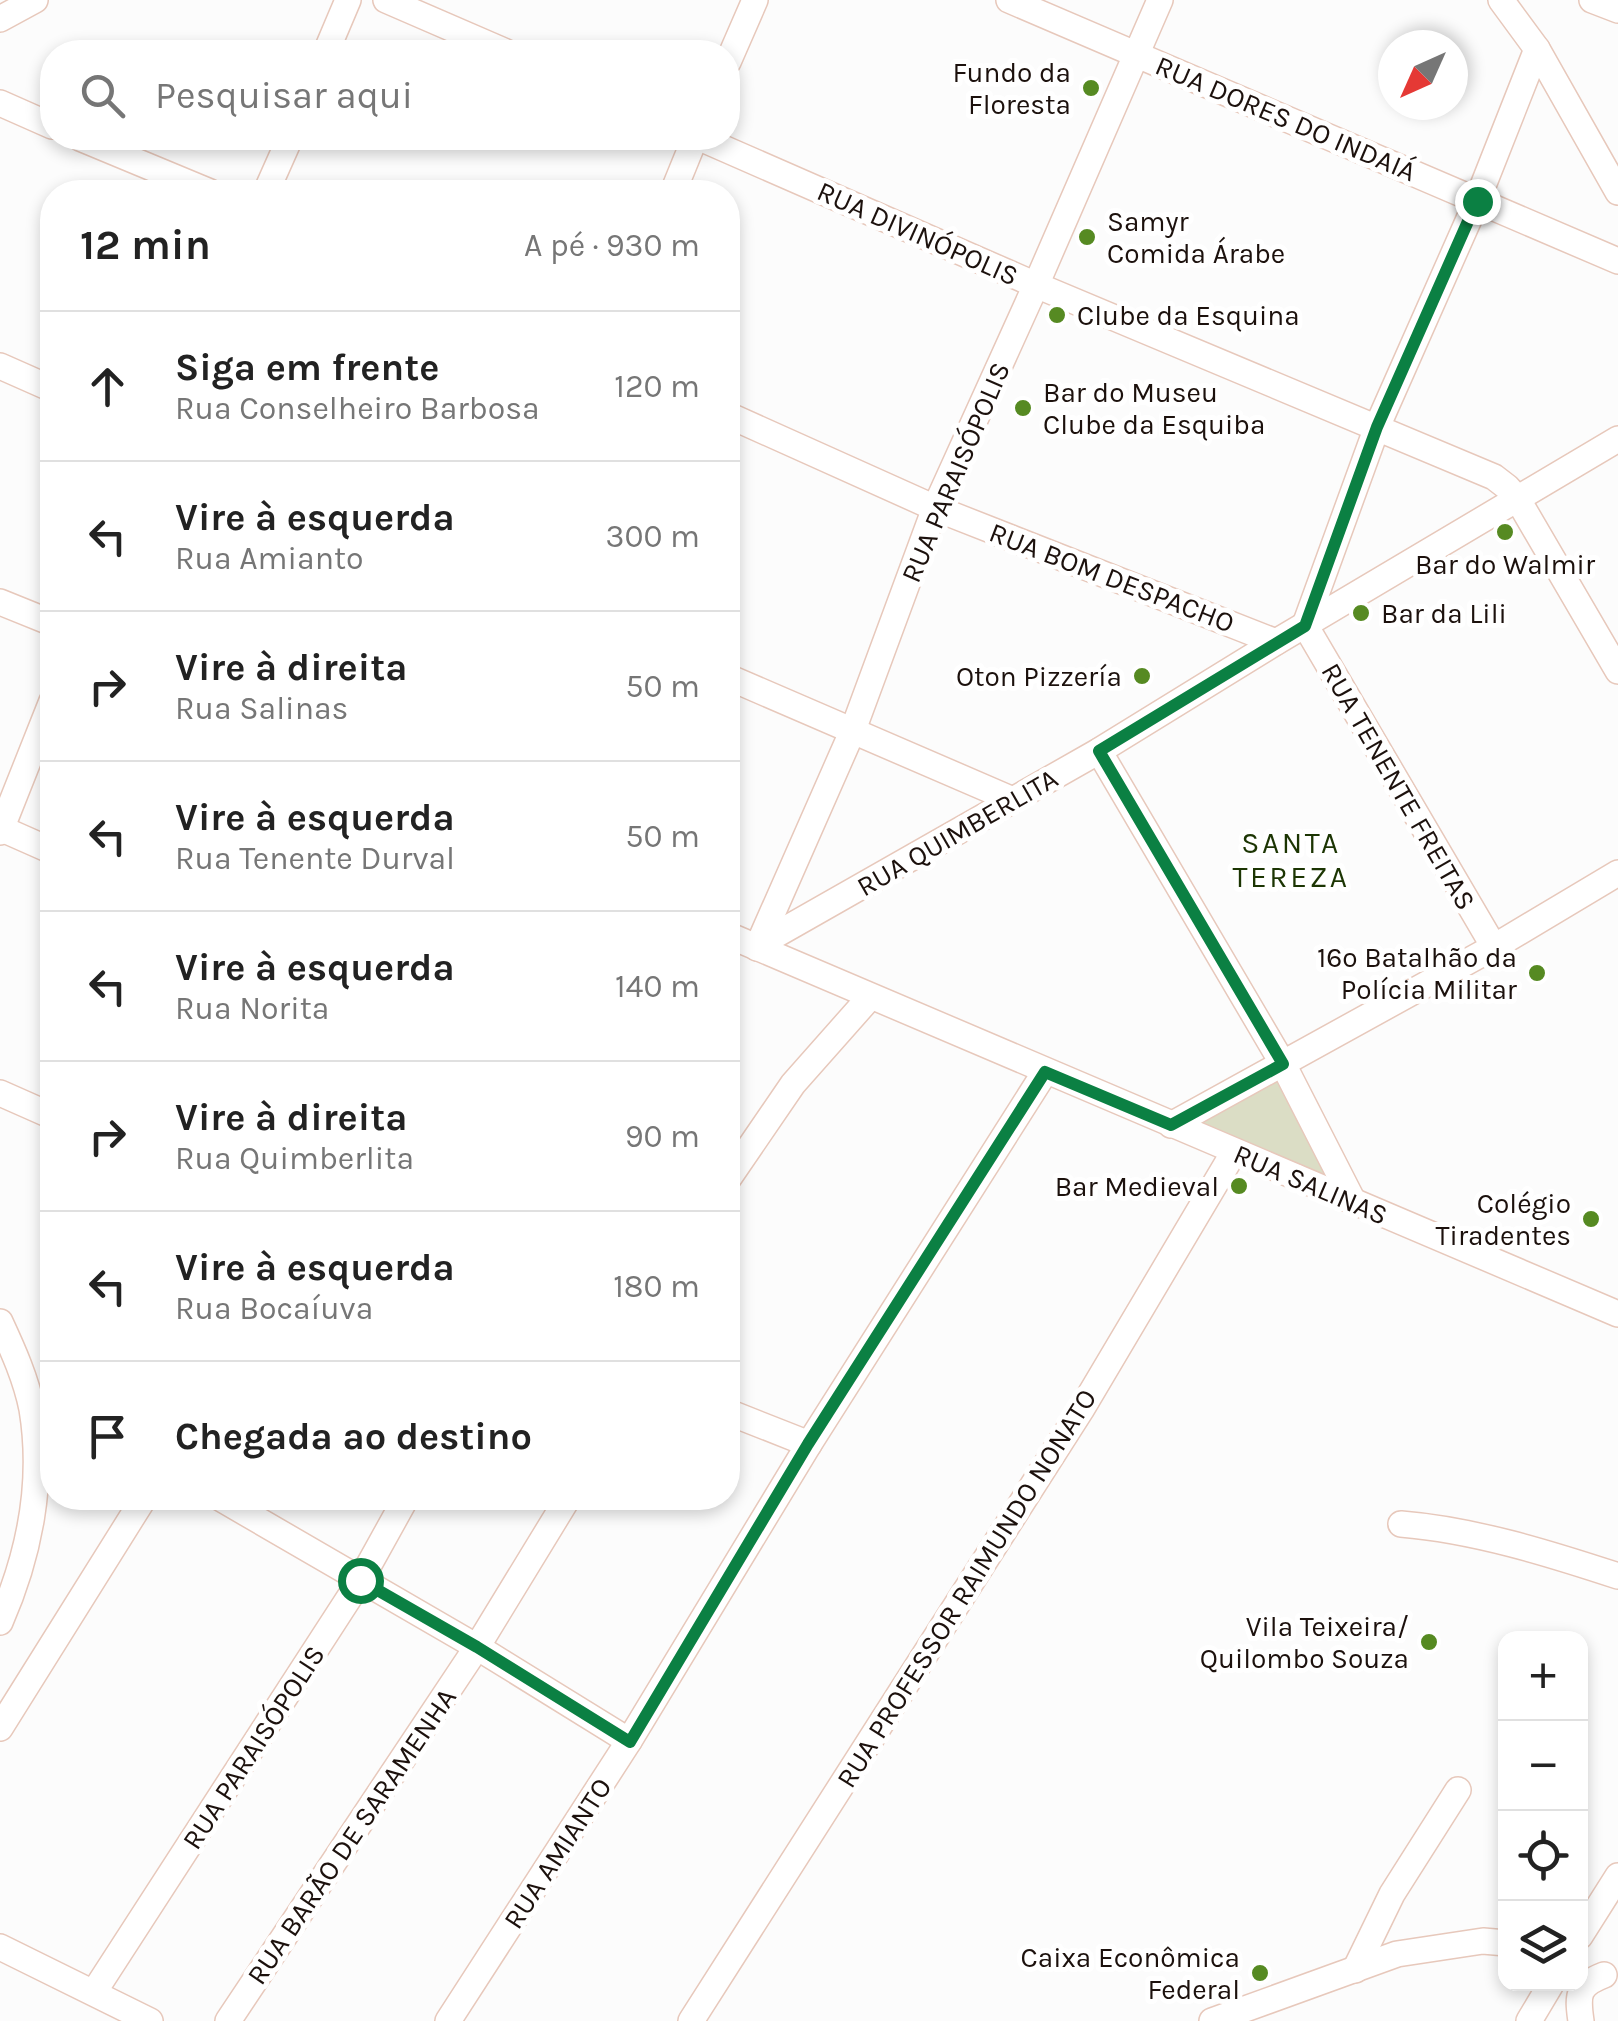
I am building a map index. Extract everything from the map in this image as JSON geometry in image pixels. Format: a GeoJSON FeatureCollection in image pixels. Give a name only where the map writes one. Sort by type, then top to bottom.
{"type":"FeatureCollection","features":[{"type":"Feature","properties":{"kind":"street"},"geometry":{"type":"LineString","coordinates":[[0,19],[35,0]]}},
{"type":"Feature","properties":{"kind":"street"},"geometry":{"type":"LineString","coordinates":[[331,40],[348,0]]}},
{"type":"Feature","properties":{"kind":"street"},"geometry":{"type":"LineString","coordinates":[[386,0],[478,40]]}},
{"type":"Feature","properties":{"kind":"street"},"geometry":{"type":"LineString","coordinates":[[738,40],[755,0]]}},
{"type":"Feature","properties":{"kind":"street","name":"RUA DORES DO INDAIÁ"},"geometry":{"type":"LineString","coordinates":[[1009,0],[1618,261]]}},
{"type":"Feature","properties":{"kind":"street","name":"RUA PARAISÓPOLIS"},"geometry":{"type":"LineString","coordinates":[[758,947],[853,730],[935,508],[1160,0]]}},
{"type":"Feature","properties":{"kind":"street"},"geometry":{"type":"LineString","coordinates":[[1501,0],[1537,49],[1618,192]]}},
{"type":"Feature","properties":{"kind":"street"},"geometry":{"type":"LineString","coordinates":[[1592,0],[1618,10]]}},
{"type":"Feature","properties":{"kind":"street"},"geometry":{"type":"LineString","coordinates":[[1305,626],[1377,427],[1477,201],[1537,49]]}},
{"type":"Feature","properties":{"kind":"street"},"geometry":{"type":"LineString","coordinates":[[0,103],[40,121]]}},
{"type":"Feature","properties":{"kind":"street"},"geometry":{"type":"LineString","coordinates":[[109,150],[181,180]]}},
{"type":"Feature","properties":{"kind":"street"},"geometry":{"type":"LineString","coordinates":[[271,180],[285,150]]}},
{"type":"Feature","properties":{"kind":"street"},"geometry":{"type":"LineString","coordinates":[[678,180],[692,150]]}},
{"type":"Feature","properties":{"kind":"street","name":"RUA DIVINÓPOLIS"},"geometry":{"type":"LineString","coordinates":[[726,150],[1494,477],[1517,498]]}},
{"type":"Feature","properties":{"kind":"street"},"geometry":{"type":"LineString","coordinates":[[0,366],[40,384]]}},
{"type":"Feature","properties":{"kind":"street","name":"RUA BOM DESPACHO"},"geometry":{"type":"LineString","coordinates":[[740,420],[935,508],[1276,642]]}},
{"type":"Feature","properties":{"kind":"street","name":"RUA QUIMBERLITA"},"geometry":{"type":"LineString","coordinates":[[758,947],[1099,751],[1618,440]]}},
{"type":"Feature","properties":{"kind":"street"},"geometry":{"type":"LineString","coordinates":[[1517,498],[1618,671]]}},
{"type":"Feature","properties":{"kind":"street"},"geometry":{"type":"LineString","coordinates":[[0,602],[40,619]]}},
{"type":"Feature","properties":{"kind":"street","name":"RUA TENENTE FREITAS"},"geometry":{"type":"LineString","coordinates":[[1305,626],[1494,947]]}},
{"type":"Feature","properties":{"kind":"street"},"geometry":{"type":"LineString","coordinates":[[740,682],[1013,800]]}},
{"type":"Feature","properties":{"kind":"street"},"geometry":{"type":"LineString","coordinates":[[40,730],[0,830],[40,846]]}},
{"type":"Feature","properties":{"kind":"street"},"geometry":{"type":"LineString","coordinates":[[1099,751],[1283,1064],[1354,1203]]}},
{"type":"Feature","properties":{"kind":"street"},"geometry":{"type":"LineString","coordinates":[[1171,1125],[1494,947],[1618,872]]}},
{"type":"Feature","properties":{"kind":"street","name":"RUA SALINAS"},"geometry":{"type":"LineString","coordinates":[[740,940],[1618,1314]]}},
{"type":"Feature","properties":{"kind":"street"},"geometry":{"type":"LineString","coordinates":[[740,1161],[793,1084],[870,997]]}},
{"type":"Feature","properties":{"kind":"street","name":"RUA AMIANTO"},"geometry":{"type":"LineString","coordinates":[[448,2021],[630,1742],[808,1444],[1045,1072]]}},
{"type":"Feature","properties":{"kind":"street"},"geometry":{"type":"LineString","coordinates":[[0,1093],[40,1111]]}},
{"type":"Feature","properties":{"kind":"street","name":"RUA PROFESSOR RAIMUNDO NONATO"},"geometry":{"type":"LineString","coordinates":[[691,2021],[1081,1410],[1234,1152]]}},
{"type":"Feature","properties":{"kind":"street"},"geometry":{"type":"LineString","coordinates":[[0,1322],[22,1372],[32,1408],[36,1455],[32,1526],[12,1596],[0,1622]]}},
{"type":"Feature","properties":{"kind":"street"},"geometry":{"type":"LineString","coordinates":[[740,1417],[808,1444]]}},
{"type":"Feature","properties":{"kind":"street"},"geometry":{"type":"LineString","coordinates":[[0,1728],[136,1510]]}},
{"type":"Feature","properties":{"kind":"street"},"geometry":{"type":"LineString","coordinates":[[240,1510],[477,1647],[630,1742]]}},
{"type":"Feature","properties":{"kind":"street","name":"RUA PARAISÓPOLIS"},"geometry":{"type":"LineString","coordinates":[[94,1992],[360,1580],[399,1510]]}},
{"type":"Feature","properties":{"kind":"street","name":"RUA BARÃO DE SARAMENHA"},"geometry":{"type":"LineString","coordinates":[[228,2021],[477,1647],[561,1510]]}},
{"type":"Feature","properties":{"kind":"street"},"geometry":{"type":"LineString","coordinates":[[1400,1524],[1472,1535],[1618,1576]]}},
{"type":"Feature","properties":{"kind":"street"},"geometry":{"type":"LineString","coordinates":[[1355,1970],[1392,1894],[1458,1790]]}},
{"type":"Feature","properties":{"kind":"street"},"geometry":{"type":"LineString","coordinates":[[1588,1923],[1618,1876]]}},
{"type":"Feature","properties":{"kind":"street"},"geometry":{"type":"LineString","coordinates":[[1228,2018],[1397,1954],[1483,1941],[1498,1942]]}},
{"type":"Feature","properties":{"kind":"street"},"geometry":{"type":"LineString","coordinates":[[0,1946],[150,2021]]}},
{"type":"Feature","properties":{"kind":"street"},"geometry":{"type":"LineString","coordinates":[[1581,2021],[1580,1992],[1587,1982],[1601,1974]]}},
{"type":"Feature","properties":{"kind":"street"},"geometry":{"type":"LineString","coordinates":[[1529,2021],[1548,1991]]}},
{"type":"Feature","properties":{"kind":"green space"},"geometry":{"type":"Polygon","coordinates":[[[1276,1080],[1329,1178],[1197,1121],[1276,1080]]]}},
{"type":"Feature","properties":{"kind":"place","name":"Fundo da Floresta"},"geometry":{"type":"Point","coordinates":[1091,88]}},
{"type":"Feature","properties":{"kind":"place","name":"Samyr Comida Árabe"},"geometry":{"type":"Point","coordinates":[1087,237]}},
{"type":"Feature","properties":{"kind":"place","name":"Clube da Esquina"},"geometry":{"type":"Point","coordinates":[1057,315]}},
{"type":"Feature","properties":{"kind":"place","name":"Bar do Museu Clube da Esquiba"},"geometry":{"type":"Point","coordinates":[1023,408]}},
{"type":"Feature","properties":{"kind":"place","name":"Bar do Walmir"},"geometry":{"type":"Point","coordinates":[1505,532]}},
{"type":"Feature","properties":{"kind":"place","name":"Bar da Lili"},"geometry":{"type":"Point","coordinates":[1361,613]}},
{"type":"Feature","properties":{"kind":"place","name":"Oton Pizzería"},"geometry":{"type":"Point","coordinates":[1142,676]}},
{"type":"Feature","properties":{"kind":"place","name":"16º Batalhão da Polícia Militar"},"geometry":{"type":"Point","coordinates":[1537,973]}},
{"type":"Feature","properties":{"kind":"place","name":"Bar Medieval"},"geometry":{"type":"Point","coordinates":[1239,1186]}},
{"type":"Feature","properties":{"kind":"place","name":"Colégio Tiradentes"},"geometry":{"type":"Point","coordinates":[1591,1219]}},
{"type":"Feature","properties":{"kind":"place","name":"Vila Teixeira/ Quilombo Souza"},"geometry":{"type":"Point","coordinates":[1429,1642]}},
{"type":"Feature","properties":{"kind":"place","name":"Caixa Econômica Federal"},"geometry":{"type":"Point","coordinates":[1260,1973]}},
{"type":"Feature","properties":{"kind":"district","name":"SANTA TEREZA"},"geometry":{"type":"Point","coordinates":[1291,860]}},
{"type":"Feature","properties":{"kind":"route"},"geometry":{"type":"LineString","coordinates":[[360,1580],[630,1742],[808,1444],[1045,1072],[1171,1125],[1283,1064],[1099,751],[1305,626],[1377,427],[1477,201]]}}]}
